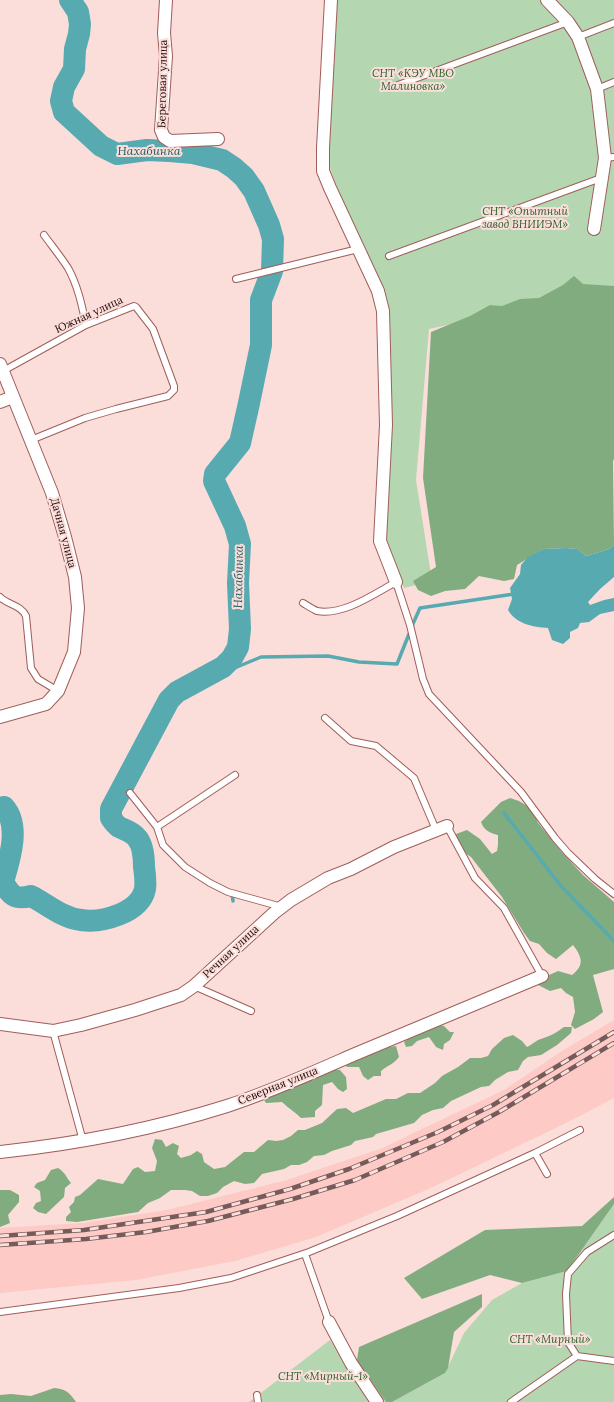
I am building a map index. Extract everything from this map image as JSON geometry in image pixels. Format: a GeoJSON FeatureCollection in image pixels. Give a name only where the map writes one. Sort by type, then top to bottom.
{"type":"FeatureCollection","features":[{"type":"Feature","properties":{"kind":"street","name":"Береговая улица"},"geometry":{"type":"LineString","coordinates":[[166,0],[164,33],[166,56],[161,130],[164,137],[170,141],[218,140]]}},
{"type":"Feature","properties":{"kind":"street"},"geometry":{"type":"LineString","coordinates":[[331,0],[323,171],[378,291],[383,311],[386,425],[380,541],[396,582]]}},
{"type":"Feature","properties":{"kind":"street"},"geometry":{"type":"LineString","coordinates":[[547,0],[568,22],[578,37],[597,89],[610,158],[601,178],[594,229]]}},
{"type":"Feature","properties":{"kind":"street","name":"Дачная улица"},"geometry":{"type":"LineString","coordinates":[[0,717],[46,704],[58,691],[74,652],[78,608],[75,577],[52,493],[2,368]]}},
{"type":"Feature","properties":{"kind":"street"},"geometry":{"type":"LineString","coordinates":[[0,402],[13,397]]}},
{"type":"Feature","properties":{"kind":"street","name":"Речная улица"},"geometry":{"type":"LineString","coordinates":[[0,1024],[53,1031],[135,1010],[181,995],[194,986],[247,937],[291,900],[328,878],[352,869],[394,847],[442,828]]}},
{"type":"Feature","properties":{"kind":"street","name":"Северная улица"},"geometry":{"type":"LineString","coordinates":[[0,1152],[83,1141],[150,1127],[227,1106],[296,1079],[542,976]]}},
{"type":"Feature","properties":{"kind":"street"},"geometry":{"type":"LineString","coordinates":[[329,1322],[351,1363],[377,1402]]}},
{"type":"Feature","properties":{"kind":"lane"},"geometry":{"type":"LineString","coordinates":[[390,88],[568,22]]}},
{"type":"Feature","properties":{"kind":"lane"},"geometry":{"type":"LineString","coordinates":[[578,37],[614,23]]}},
{"type":"Feature","properties":{"kind":"lane"},"geometry":{"type":"LineString","coordinates":[[597,89],[614,82]]}},
{"type":"Feature","properties":{"kind":"lane"},"geometry":{"type":"LineString","coordinates":[[389,256],[601,178]]}},
{"type":"Feature","properties":{"kind":"lane"},"geometry":{"type":"LineString","coordinates":[[44,235],[69,269],[77,288],[86,325]]}},
{"type":"Feature","properties":{"kind":"lane"},"geometry":{"type":"LineString","coordinates":[[236,279],[358,249]]}},
{"type":"Feature","properties":{"kind":"lane","name":"Южная улица"},"geometry":{"type":"LineString","coordinates":[[2,368],[86,325],[130,306],[136,306],[153,329],[174,386],[174,390],[168,396],[85,418],[31,440]]}},
{"type":"Feature","properties":{"kind":"lane"},"geometry":{"type":"LineString","coordinates":[[303,603],[316,610],[338,610],[358,602],[396,582],[410,625],[429,694],[521,792],[568,853],[595,879],[614,894]]}},
{"type":"Feature","properties":{"kind":"lane"},"geometry":{"type":"LineString","coordinates":[[0,597],[7,603],[21,608],[24,612],[26,616],[31,668],[38,679],[58,691]]}},
{"type":"Feature","properties":{"kind":"lane"},"geometry":{"type":"LineString","coordinates":[[325,718],[350,742],[376,746],[414,778],[442,828],[475,878],[504,908],[542,976]]}},
{"type":"Feature","properties":{"kind":"lane"},"geometry":{"type":"LineString","coordinates":[[157,827],[235,775]]}},
{"type":"Feature","properties":{"kind":"lane"},"geometry":{"type":"LineString","coordinates":[[130,793],[157,827],[162,845],[185,867],[210,883],[228,892],[282,907]]}},
{"type":"Feature","properties":{"kind":"lane"},"geometry":{"type":"LineString","coordinates":[[194,986],[251,1011]]}},
{"type":"Feature","properties":{"kind":"lane"},"geometry":{"type":"LineString","coordinates":[[53,1031],[83,1141]]}},
{"type":"Feature","properties":{"kind":"lane"},"geometry":{"type":"LineString","coordinates":[[0,1312],[179,1288],[231,1278],[304,1254],[397,1216],[535,1153],[580,1130]]}},
{"type":"Feature","properties":{"kind":"lane"},"geometry":{"type":"LineString","coordinates":[[535,1153],[547,1174]]}},
{"type":"Feature","properties":{"kind":"lane"},"geometry":{"type":"LineString","coordinates":[[577,1356],[568,1342],[566,1294],[568,1274],[587,1252],[614,1235]]}},
{"type":"Feature","properties":{"kind":"lane"},"geometry":{"type":"LineString","coordinates":[[304,1254],[329,1322]]}},
{"type":"Feature","properties":{"kind":"lane"},"geometry":{"type":"LineString","coordinates":[[511,1402],[577,1356],[614,1361]]}},
{"type":"Feature","properties":{"kind":"shaded area"},"geometry":{"type":"Polygon","coordinates":[[[614,1020],[614,1098],[568,1122],[433,1187],[316,1237],[235,1261],[136,1280],[0,1293],[0,1228],[83,1223],[167,1210],[287,1180],[380,1149],[504,1090],[562,1051],[614,1020]]]}},
{"type":"Feature","properties":{"kind":"green space"},"geometry":{"type":"Polygon","coordinates":[[[336,0],[614,0],[614,299],[535,306],[429,329],[416,480],[432,581],[404,588],[386,544],[392,423],[388,328],[379,278],[340,195],[329,165],[336,0]]]}},
{"type":"Feature","properties":{"kind":"green space"},"geometry":{"type":"Polygon","coordinates":[[[574,276],[583,284],[614,286],[614,545],[609,549],[586,556],[578,549],[543,549],[517,565],[514,579],[504,581],[479,576],[465,589],[445,591],[431,596],[418,590],[413,581],[436,567],[423,478],[431,332],[470,316],[490,305],[502,306],[520,299],[539,298],[563,285],[574,276]]]}},
{"type":"Feature","properties":{"kind":"green space"},"geometry":{"type":"Polygon","coordinates":[[[510,798],[519,801],[532,809],[538,823],[561,851],[583,875],[614,902],[614,969],[593,975],[603,1012],[594,1019],[575,1029],[571,1025],[575,1012],[573,997],[561,988],[550,991],[536,984],[547,976],[558,971],[572,975],[579,968],[581,961],[576,949],[573,945],[556,959],[547,953],[539,944],[530,941],[502,897],[471,857],[462,851],[455,841],[456,834],[467,830],[480,839],[492,854],[497,851],[498,835],[487,831],[481,822],[501,802],[510,798]]]}},
{"type":"Feature","properties":{"kind":"green space"},"geometry":{"type":"Polygon","coordinates":[[[439,1025],[444,1026],[450,1032],[454,1032],[450,1040],[444,1044],[443,1050],[436,1047],[429,1037],[417,1041],[412,1046],[406,1047],[404,1042],[415,1034],[439,1025]]]}},
{"type":"Feature","properties":{"kind":"green space"},"geometry":{"type":"Polygon","coordinates":[[[564,1027],[572,1027],[571,1033],[557,1045],[541,1055],[528,1057],[523,1061],[518,1070],[508,1072],[495,1080],[489,1086],[481,1087],[451,1101],[443,1108],[433,1110],[422,1115],[414,1123],[376,1134],[373,1137],[355,1141],[351,1145],[324,1155],[314,1156],[307,1162],[299,1165],[291,1165],[284,1169],[262,1174],[254,1183],[245,1184],[234,1181],[223,1187],[217,1193],[208,1196],[200,1196],[192,1191],[171,1190],[160,1198],[148,1203],[138,1212],[77,1222],[66,1221],[66,1217],[71,1212],[69,1207],[74,1202],[75,1197],[80,1195],[98,1179],[123,1184],[133,1169],[138,1167],[145,1172],[155,1171],[157,1161],[152,1148],[155,1139],[162,1140],[166,1147],[173,1143],[179,1146],[177,1154],[181,1158],[191,1155],[197,1151],[202,1154],[204,1162],[214,1169],[225,1167],[244,1152],[254,1152],[268,1140],[283,1140],[298,1130],[305,1130],[322,1123],[337,1109],[346,1108],[353,1113],[386,1099],[396,1099],[408,1093],[420,1093],[435,1083],[442,1076],[470,1058],[481,1058],[488,1056],[492,1049],[504,1038],[513,1035],[522,1041],[527,1047],[537,1040],[553,1034],[564,1027]]]}},
{"type":"Feature","properties":{"kind":"green space"},"geometry":{"type":"Polygon","coordinates":[[[396,1046],[399,1057],[381,1071],[381,1076],[374,1076],[368,1080],[363,1076],[359,1067],[347,1067],[345,1064],[363,1054],[372,1054],[389,1047],[396,1046]]]}},
{"type":"Feature","properties":{"kind":"green space"},"geometry":{"type":"Polygon","coordinates":[[[327,1069],[340,1070],[346,1077],[347,1089],[343,1092],[332,1082],[323,1085],[322,1105],[315,1111],[315,1117],[301,1118],[282,1102],[266,1103],[262,1097],[327,1069]]]}},
{"type":"Feature","properties":{"kind":"green space"},"geometry":{"type":"Polygon","coordinates":[[[58,1168],[64,1173],[71,1183],[65,1188],[64,1197],[46,1214],[38,1212],[33,1208],[36,1203],[41,1201],[40,1191],[34,1187],[37,1183],[45,1180],[51,1170],[58,1168]]]}},
{"type":"Feature","properties":{"kind":"green space"},"geometry":{"type":"Polygon","coordinates":[[[0,1190],[10,1190],[19,1195],[19,1202],[8,1215],[10,1223],[0,1227],[0,1190]]]}},
{"type":"Feature","properties":{"kind":"green space"},"geometry":{"type":"Polygon","coordinates":[[[614,1197],[614,1204],[567,1271],[522,1283],[490,1275],[422,1299],[404,1278],[485,1230],[582,1226],[614,1197]]]}},
{"type":"Feature","properties":{"kind":"green space","name":"СНТ «Мирный»"},"geometry":{"type":"Polygon","coordinates":[[[614,1204],[614,1402],[392,1402],[445,1373],[464,1333],[492,1300],[522,1283],[567,1271],[614,1204]]]}},
{"type":"Feature","properties":{"kind":"green space"},"geometry":{"type":"Polygon","coordinates":[[[482,1294],[482,1307],[454,1332],[448,1368],[445,1373],[392,1402],[386,1402],[357,1360],[359,1347],[482,1294]]]}},
{"type":"Feature","properties":{"kind":"green space","name":"СНТ «Мирный-1»"},"geometry":{"type":"Polygon","coordinates":[[[330,1340],[346,1365],[357,1360],[386,1402],[249,1402],[330,1340]]]}},
{"type":"Feature","properties":{"kind":"green space"},"geometry":{"type":"Polygon","coordinates":[[[54,1388],[62,1389],[67,1392],[76,1402],[0,1402],[0,1395],[11,1394],[31,1396],[54,1388]]]}},
{"type":"Feature","properties":{"kind":"water"},"geometry":{"type":"Polygon","coordinates":[[[614,545],[614,577],[588,602],[590,605],[614,598],[614,611],[600,614],[589,622],[580,623],[578,628],[570,632],[570,638],[563,644],[552,640],[548,628],[525,624],[511,615],[508,610],[512,599],[510,588],[520,574],[521,565],[527,558],[543,549],[566,548],[578,549],[586,556],[609,549],[614,545]]]}},
{"type":"Feature","properties":{"kind":"waterway","name":"Нахабинка"},"geometry":{"type":"LineString","coordinates":[[0,808],[4,807],[12,824],[12,844],[3,882],[8,891],[14,896],[31,896],[67,917],[90,921],[119,915],[136,904],[142,897],[145,889],[145,881],[141,844],[133,834],[119,827],[115,823],[111,818],[111,809],[169,700],[177,692],[223,667],[232,658],[238,647],[240,629],[238,583],[240,544],[235,526],[214,481],[215,474],[240,443],[261,345],[261,300],[272,271],[273,239],[269,225],[254,191],[244,177],[234,168],[222,160],[193,153],[147,150],[117,154],[101,146],[64,112],[61,101],[64,87],[74,69],[75,49],[80,24],[78,12],[70,0]]}},
{"type":"Feature","properties":{"kind":"waterway"},"geometry":{"type":"LineString","coordinates":[[412,626],[420,608],[514,594]]}},
{"type":"Feature","properties":{"kind":"waterway"},"geometry":{"type":"LineString","coordinates":[[177,692],[261,657],[328,656],[359,662],[397,664],[409,634]]}},
{"type":"Feature","properties":{"kind":"waterway"},"geometry":{"type":"LineString","coordinates":[[504,813],[561,886],[614,941]]}},
{"type":"Feature","properties":{"kind":"waterway"},"geometry":{"type":"LineString","coordinates":[[232,894],[233,901]]}},
{"type":"Feature","properties":{"kind":"railway"},"geometry":{"type":"LineString","coordinates":[[0,1236],[84,1230],[206,1212],[290,1189],[349,1169],[438,1132],[493,1105],[614,1032]]}},
{"type":"Feature","properties":{"kind":"railway"},"geometry":{"type":"LineString","coordinates":[[0,1245],[86,1239],[146,1232],[208,1221],[293,1199],[355,1180],[443,1142],[499,1112],[614,1043]]}},
{"type":"Feature","properties":{"kind":"park label","name":"СНТ «КЭУ МВО Малиновка»"},"geometry":{"type":"Point","coordinates":[413,80]}},
{"type":"Feature","properties":{"kind":"park label","name":"СНТ «Опытный завод ВНИИЭМ»"},"geometry":{"type":"Point","coordinates":[525,218]}}]}
